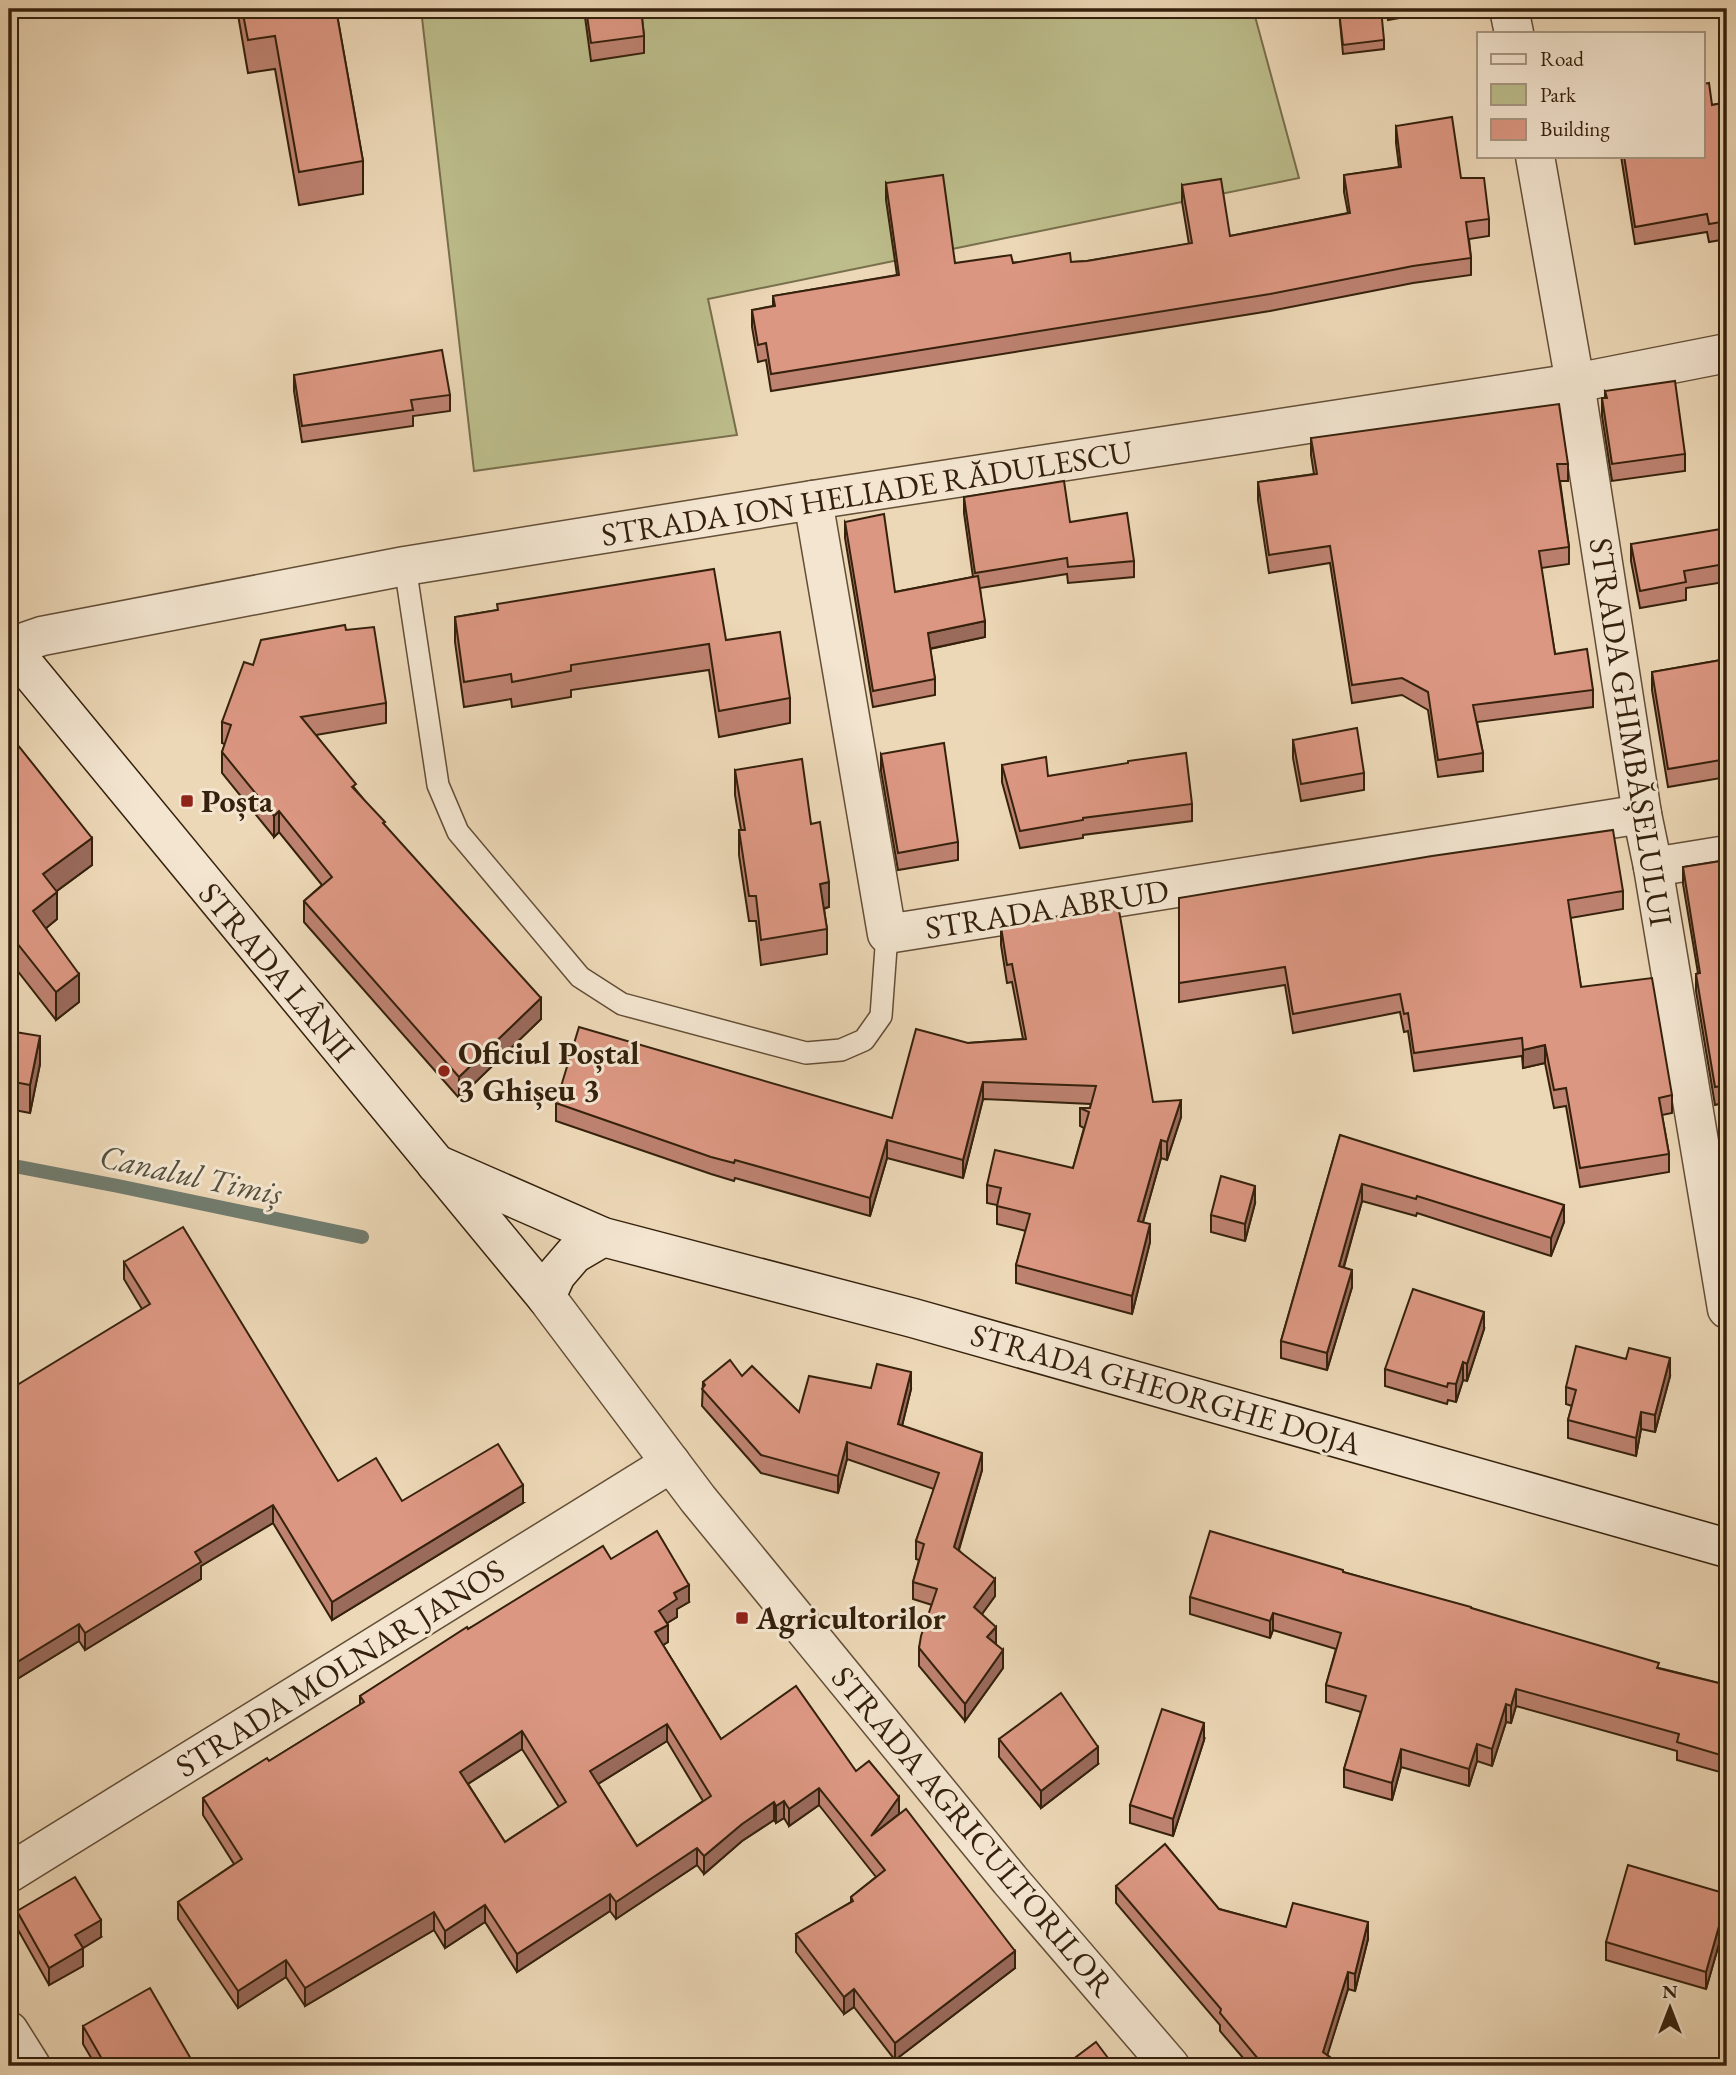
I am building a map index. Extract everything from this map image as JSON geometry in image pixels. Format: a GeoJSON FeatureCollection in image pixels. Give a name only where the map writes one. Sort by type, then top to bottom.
{"type":"FeatureCollection","features":[{"type":"Feature","properties":{"kind":"street"},"geometry":{"type":"LineString","coordinates":[[1509,9],[1514,32]]}},
{"type":"Feature","properties":{"kind":"street","name":"STRADA GHIMBĂȘELULUI"},"geometry":{"type":"LineString","coordinates":[[1535,158],[1575,383],[1642,814],[1727,1309]]}},
{"type":"Feature","properties":{"kind":"street","name":"STRADA ION HELIADE RĂDULESCU"},"geometry":{"type":"LineString","coordinates":[[9,646],[42,636],[405,566],[813,500],[1575,383],[1727,353]]}},
{"type":"Feature","properties":{"kind":"street","name":"STRADA ABRUD"},"geometry":{"type":"LineString","coordinates":[[813,500],[887,934],[1642,814]]}},
{"type":"Feature","properties":{"kind":"street","name":"STRADA LÂNII"},"geometry":{"type":"LineString","coordinates":[[9,646],[546,1297]]}},
{"type":"Feature","properties":{"kind":"street"},"geometry":{"type":"LineString","coordinates":[[1653,867],[1727,855]]}},
{"type":"Feature","properties":{"kind":"street","name":"STRADA GHEORGHE DOJA"},"geometry":{"type":"LineString","coordinates":[[436,1164],[603,1237],[913,1318],[1727,1548]]}},
{"type":"Feature","properties":{"kind":"street"},"geometry":{"type":"LineString","coordinates":[[546,1297],[556,1275],[573,1254],[603,1237]]}},
{"type":"Feature","properties":{"kind":"street","name":"STRADA AGRICULTORILOR"},"geometry":{"type":"LineString","coordinates":[[546,1297],[698,1499],[1010,1880],[1170,2066]]}},
{"type":"Feature","properties":{"kind":"street","name":"STRADA MOLNAR JANOS"},"geometry":{"type":"LineString","coordinates":[[9,1873],[671,1463]]}},
{"type":"Feature","properties":{"kind":"street"},"geometry":{"type":"LineString","coordinates":[[9,2031],[31,2066]]}},
{"type":"Feature","properties":{"kind":"lane"},"geometry":{"type":"LineString","coordinates":[[405,566],[438,785],[458,832],[580,977],[622,1004],[806,1053],[841,1051],[864,1040],[881,1016],[887,934]]}},
{"type":"Feature","properties":{"kind":"green space"},"geometry":{"type":"Polygon","coordinates":[[[421,9],[1253,9],[1299,178],[708,299],[737,435],[474,471],[421,9]]]}},
{"type":"Feature","properties":{"kind":"building"},"geometry":{"type":"Polygon","coordinates":[[[242,9],[336,9],[363,161],[299,172],[275,36],[248,40],[242,9]]]}},
{"type":"Feature","properties":{"kind":"building"},"geometry":{"type":"Polygon","coordinates":[[[586,9],[641,9],[644,36],[591,43],[586,9]]]}},
{"type":"Feature","properties":{"kind":"building"},"geometry":{"type":"Polygon","coordinates":[[[1381,9],[1384,40],[1343,45],[1339,11],[1381,9]]]}},
{"type":"Feature","properties":{"kind":"building"},"geometry":{"type":"Polygon","coordinates":[[[1709,83],[1712,105],[1727,102],[1727,221],[1709,224],[1707,214],[1635,227],[1624,158],[1704,158],[1704,84],[1709,83]]]}},
{"type":"Feature","properties":{"kind":"building"},"geometry":{"type":"Polygon","coordinates":[[[1452,117],[1461,178],[1484,178],[1489,219],[1466,222],[1471,258],[1413,266],[1270,294],[771,374],[766,343],[758,345],[752,310],[775,306],[773,296],[899,275],[886,183],[943,175],[955,263],[1011,255],[1013,263],[1070,253],[1071,262],[1087,261],[1192,243],[1182,185],[1221,179],[1230,236],[1350,213],[1344,175],[1401,167],[1396,126],[1452,117]]]}},
{"type":"Feature","properties":{"kind":"building"},"geometry":{"type":"Polygon","coordinates":[[[442,350],[450,395],[411,400],[413,410],[302,426],[294,375],[442,350]]]}},
{"type":"Feature","properties":{"kind":"building"},"geometry":{"type":"Polygon","coordinates":[[[1675,381],[1685,454],[1612,464],[1602,398],[1607,398],[1605,391],[1675,381]]]}},
{"type":"Feature","properties":{"kind":"building"},"geometry":{"type":"Polygon","coordinates":[[[1559,404],[1568,464],[1557,464],[1569,547],[1539,551],[1555,654],[1587,649],[1593,690],[1473,705],[1483,753],[1438,760],[1428,692],[1402,678],[1352,685],[1330,546],[1269,555],[1258,482],[1317,474],[1311,438],[1559,404]]]}},
{"type":"Feature","properties":{"kind":"building"},"geometry":{"type":"Polygon","coordinates":[[[1064,481],[1070,522],[1127,513],[1134,561],[1068,567],[1067,558],[975,573],[964,497],[1064,481]]]}},
{"type":"Feature","properties":{"kind":"building"},"geometry":{"type":"Polygon","coordinates":[[[884,514],[895,592],[978,576],[985,621],[928,633],[935,679],[873,691],[845,522],[884,514]]]}},
{"type":"Feature","properties":{"kind":"building"},"geometry":{"type":"Polygon","coordinates":[[[1721,529],[1725,564],[1684,571],[1686,582],[1640,591],[1631,544],[1721,529]]]}},
{"type":"Feature","properties":{"kind":"building"},"geometry":{"type":"Polygon","coordinates":[[[714,569],[726,640],[780,632],[790,698],[719,711],[709,644],[571,665],[571,671],[512,682],[511,674],[464,682],[455,617],[498,610],[497,604],[714,569]]]}},
{"type":"Feature","properties":{"kind":"building"},"geometry":{"type":"Polygon","coordinates":[[[345,625],[346,630],[374,627],[386,703],[301,717],[356,784],[352,787],[541,998],[459,1077],[304,901],[332,877],[279,811],[274,816],[222,752],[231,725],[222,722],[244,662],[253,665],[261,640],[345,625]]]}},
{"type":"Feature","properties":{"kind":"building"},"geometry":{"type":"Polygon","coordinates":[[[1727,659],[1727,759],[1668,769],[1652,672],[1727,659]]]}},
{"type":"Feature","properties":{"kind":"building"},"geometry":{"type":"Polygon","coordinates":[[[1357,728],[1364,773],[1301,784],[1293,740],[1357,728]]]}},
{"type":"Feature","properties":{"kind":"building"},"geometry":{"type":"Polygon","coordinates":[[[9,734],[92,838],[43,874],[57,892],[33,911],[79,974],[56,992],[9,933],[9,734]]]}},
{"type":"Feature","properties":{"kind":"building"},"geometry":{"type":"Polygon","coordinates":[[[944,743],[958,842],[898,853],[881,754],[944,743]]]}},
{"type":"Feature","properties":{"kind":"building"},"geometry":{"type":"Polygon","coordinates":[[[1186,753],[1192,804],[1083,818],[1020,831],[1002,765],[1046,757],[1048,776],[1186,753]]]}},
{"type":"Feature","properties":{"kind":"building"},"geometry":{"type":"Polygon","coordinates":[[[802,759],[811,824],[820,822],[829,882],[820,884],[827,929],[761,940],[756,896],[749,896],[739,830],[745,830],[735,770],[802,759]]]}},
{"type":"Feature","properties":{"kind":"building"},"geometry":{"type":"Polygon","coordinates":[[[1613,830],[1623,891],[1568,900],[1581,987],[1652,978],[1672,1095],[1659,1098],[1669,1154],[1580,1168],[1566,1088],[1554,1090],[1545,1045],[1523,1050],[1522,1038],[1414,1053],[1408,1013],[1404,1014],[1400,994],[1293,1014],[1285,967],[1179,983],[1179,898],[1432,856],[1613,830]]]}},
{"type":"Feature","properties":{"kind":"building"},"geometry":{"type":"Polygon","coordinates":[[[1727,860],[1727,1085],[1715,1087],[1696,974],[1700,973],[1683,867],[1727,860]]]}},
{"type":"Feature","properties":{"kind":"building"},"geometry":{"type":"Polygon","coordinates":[[[1118,905],[1153,1102],[1181,1100],[1167,1142],[1161,1140],[1138,1221],[1150,1224],[1132,1296],[1016,1265],[1030,1214],[997,1206],[1001,1188],[987,1185],[995,1150],[1073,1168],[1089,1112],[1080,1108],[1090,1108],[1096,1086],[983,1082],[963,1160],[887,1140],[870,1198],[735,1160],[734,1163],[711,1157],[556,1103],[579,1027],[892,1118],[916,1029],[968,1043],[1026,1039],[1012,964],[1007,965],[1001,927],[1118,905]]]}},
{"type":"Feature","properties":{"kind":"building"},"geometry":{"type":"Polygon","coordinates":[[[9,1031],[40,1036],[30,1085],[9,1081],[9,1031]]]}},
{"type":"Feature","properties":{"kind":"building"},"geometry":{"type":"Polygon","coordinates":[[[1340,1135],[1564,1205],[1551,1238],[1417,1196],[1416,1199],[1362,1184],[1339,1266],[1352,1270],[1327,1353],[1281,1341],[1340,1135]]]}},
{"type":"Feature","properties":{"kind":"building"},"geometry":{"type":"Polygon","coordinates":[[[1221,1176],[1255,1186],[1245,1224],[1211,1215],[1221,1176]]]}},
{"type":"Feature","properties":{"kind":"building"},"geometry":{"type":"Polygon","coordinates":[[[183,1227],[338,1481],[376,1458],[402,1501],[498,1444],[523,1485],[332,1602],[273,1505],[195,1552],[201,1562],[85,1633],[79,1624],[9,1667],[9,1390],[150,1304],[124,1262],[183,1227]]]}},
{"type":"Feature","properties":{"kind":"building"},"geometry":{"type":"Polygon","coordinates":[[[1413,1289],[1484,1312],[1467,1364],[1463,1362],[1456,1384],[1448,1383],[1447,1387],[1385,1369],[1413,1289]]]}},
{"type":"Feature","properties":{"kind":"building"},"geometry":{"type":"Polygon","coordinates":[[[1576,1346],[1626,1359],[1629,1348],[1670,1358],[1655,1415],[1641,1412],[1636,1438],[1568,1420],[1576,1390],[1566,1387],[1576,1346]]]}},
{"type":"Feature","properties":{"kind":"building"},"geometry":{"type":"Polygon","coordinates":[[[730,1360],[742,1376],[752,1366],[799,1412],[809,1376],[871,1388],[877,1364],[911,1372],[898,1424],[982,1453],[954,1547],[995,1579],[974,1607],[996,1627],[987,1637],[1003,1650],[965,1704],[919,1648],[937,1589],[913,1582],[924,1544],[916,1541],[939,1473],[847,1442],[838,1476],[761,1455],[702,1389],[705,1385],[703,1382],[730,1360]]]}},
{"type":"Feature","properties":{"kind":"building"},"geometry":{"type":"Polygon","coordinates":[[[657,1531],[689,1585],[674,1593],[677,1599],[659,1611],[668,1625],[655,1632],[721,1739],[796,1686],[856,1771],[869,1761],[899,1797],[871,1836],[906,1809],[1015,1951],[895,2043],[854,1989],[844,1997],[796,1934],[853,1901],[851,1897],[885,1870],[819,1788],[789,1809],[784,1801],[776,1806],[774,1802],[742,1824],[704,1856],[697,1848],[616,1902],[610,1894],[517,1954],[485,1905],[445,1931],[434,1912],[305,1988],[286,1960],[238,1991],[178,1902],[242,1859],[203,1798],[364,1702],[360,1696],[467,1627],[468,1629],[603,1546],[611,1559],[657,1531]],[[667,1724],[590,1771],[637,1846],[711,1796],[667,1724]],[[522,1731],[460,1772],[505,1842],[566,1802],[522,1731]]]}},
{"type":"Feature","properties":{"kind":"building"},"geometry":{"type":"Polygon","coordinates":[[[1210,1531],[1659,1663],[1657,1668],[1727,1685],[1727,1757],[1677,1742],[1679,1734],[1516,1689],[1511,1706],[1506,1704],[1492,1749],[1477,1744],[1469,1769],[1401,1749],[1392,1783],[1344,1769],[1366,1696],[1326,1685],[1341,1633],[1273,1613],[1270,1621],[1190,1597],[1210,1531]]]}},
{"type":"Feature","properties":{"kind":"building"},"geometry":{"type":"Polygon","coordinates":[[[1061,1693],[1098,1747],[1041,1791],[999,1739],[1061,1693]]]}},
{"type":"Feature","properties":{"kind":"building"},"geometry":{"type":"Polygon","coordinates":[[[1162,1709],[1204,1723],[1173,1819],[1130,1805],[1162,1709]]]}},
{"type":"Feature","properties":{"kind":"building"},"geometry":{"type":"Polygon","coordinates":[[[1165,1844],[1219,1909],[1286,1927],[1293,1903],[1368,1922],[1355,1974],[1348,1972],[1323,2052],[1342,2066],[1264,2066],[1220,2013],[1221,2009],[1116,1886],[1165,1844]]]}},
{"type":"Feature","properties":{"kind":"building"},"geometry":{"type":"Polygon","coordinates":[[[1628,1865],[1727,1894],[1706,1972],[1606,1942],[1628,1865]]]}},
{"type":"Feature","properties":{"kind":"building"},"geometry":{"type":"Polygon","coordinates":[[[75,1877],[101,1920],[75,1935],[83,1948],[49,1968],[17,1911],[75,1877]]]}},
{"type":"Feature","properties":{"kind":"building"},"geometry":{"type":"Polygon","coordinates":[[[150,1988],[195,2066],[106,2066],[83,2026],[150,1988]]]}},
{"type":"Feature","properties":{"kind":"building"},"geometry":{"type":"Polygon","coordinates":[[[1096,2042],[1114,2066],[1064,2066],[1096,2042]]]}},
{"type":"Feature","properties":{"kind":"waterway","name":"Canalul Timiș"},"geometry":{"type":"LineString","coordinates":[[9,1165],[362,1237]]}},
{"type":"Feature","properties":{"kind":"place","name":"Poșta"},"geometry":{"type":"Point","coordinates":[187,801]}},
{"type":"Feature","properties":{"kind":"place","name":"Oficiul Poștal 3 Ghișeu 3"},"geometry":{"type":"Point","coordinates":[444,1071]}},
{"type":"Feature","properties":{"kind":"place","name":"Agricultorilor"},"geometry":{"type":"Point","coordinates":[742,1618]}}]}
